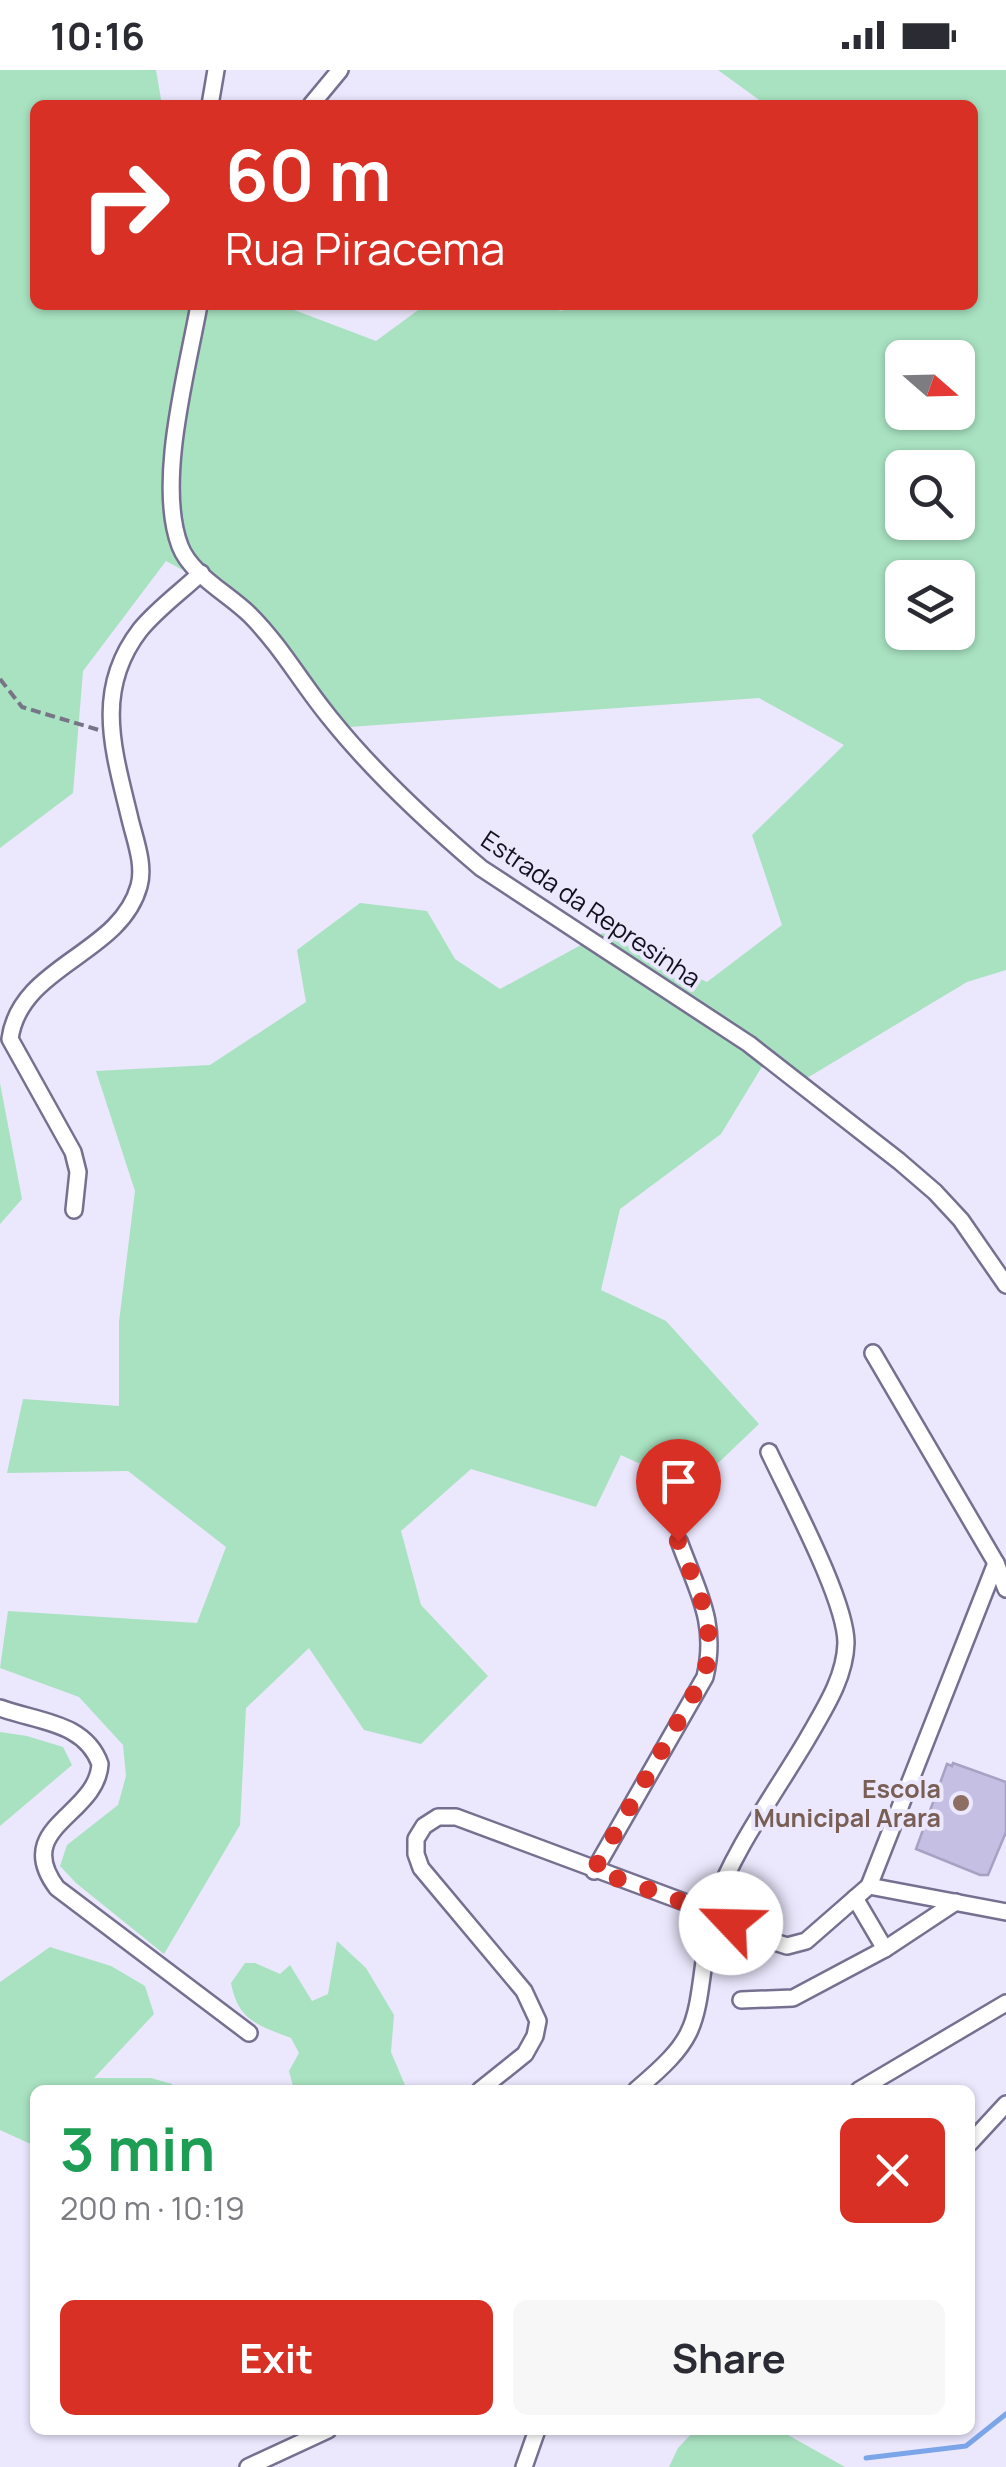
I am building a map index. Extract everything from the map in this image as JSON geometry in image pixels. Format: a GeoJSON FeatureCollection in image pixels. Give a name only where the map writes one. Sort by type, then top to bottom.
{"type":"FeatureCollection","features":[{"type":"Feature","properties":{"kind":"street"},"geometry":{"type":"LineString","coordinates":[[211,100],[216,70]]}},
{"type":"Feature","properties":{"kind":"street"},"geometry":{"type":"LineString","coordinates":[[315,100],[340,70]]}},
{"type":"Feature","properties":{"kind":"street","name":"Estrada da Represinha"},"geometry":{"type":"LineString","coordinates":[[198,310],[172,474],[173,520],[181,550],[250,614],[354,745],[452,843],[481,868],[749,1044],[899,1161],[961,1220],[1006,1285]]}},
{"type":"Feature","properties":{"kind":"street"},"geometry":{"type":"LineString","coordinates":[[74,1210],[78,1172],[73,1152],[10,1038],[18,1009],[32,992],[110,930],[133,904],[142,876],[112,734],[112,690],[128,649],[142,628],[202,573]]}},
{"type":"Feature","properties":{"kind":"street"},"geometry":{"type":"LineString","coordinates":[[873,1353],[996,1563],[1006,1589]]}},
{"type":"Feature","properties":{"kind":"street"},"geometry":{"type":"LineString","coordinates":[[642,2085],[674,2057],[690,2034],[697,2015],[711,1912],[736,1860],[826,1706],[840,1674],[846,1646],[840,1612],[769,1452]]}},
{"type":"Feature","properties":{"kind":"street"},"geometry":{"type":"LineString","coordinates":[[594,1870],[704,1676],[712,1648],[710,1629],[678,1541]]}},
{"type":"Feature","properties":{"kind":"street"},"geometry":{"type":"LineString","coordinates":[[486,2085],[525,2054],[538,2020],[524,1991],[421,1868],[416,1839],[424,1826],[438,1818],[456,1817],[480,1824],[711,1912],[750,1934],[787,1946],[806,1941],[870,1886],[996,1563]]}},
{"type":"Feature","properties":{"kind":"street"},"geometry":{"type":"LineString","coordinates":[[0,1708],[71,1730],[88,1740],[100,1764],[93,1788],[50,1833],[44,1845],[45,1869],[57,1888],[249,2033]]}},
{"type":"Feature","properties":{"kind":"street"},"geometry":{"type":"LineString","coordinates":[[870,1886],[1006,1912]]}},
{"type":"Feature","properties":{"kind":"street"},"geometry":{"type":"LineString","coordinates":[[855,1898],[885,1949]]}},
{"type":"Feature","properties":{"kind":"street"},"geometry":{"type":"LineString","coordinates":[[741,2000],[794,1998],[885,1949],[956,1902]]}},
{"type":"Feature","properties":{"kind":"street"},"geometry":{"type":"LineString","coordinates":[[868,2085],[1006,2004]]}},
{"type":"Feature","properties":{"kind":"street"},"geometry":{"type":"LineString","coordinates":[[975,2138],[1006,2104]]}},
{"type":"Feature","properties":{"kind":"street"},"geometry":{"type":"LineString","coordinates":[[248,2467],[317,2435]]}},
{"type":"Feature","properties":{"kind":"street"},"geometry":{"type":"LineString","coordinates":[[524,2467],[535,2435]]}},
{"type":"Feature","properties":{"kind":"path"},"geometry":{"type":"LineString","coordinates":[[0,679],[22,706],[112,734]]}},
{"type":"Feature","properties":{"kind":"green space"},"geometry":{"type":"Polygon","coordinates":[[[0,70],[156,70],[161,100],[30,100],[30,310],[294,310],[376,341],[418,310],[978,310],[978,100],[759,100],[718,70],[1006,70],[1006,970],[967,982],[807,1078],[772,1050],[721,1134],[620,1209],[601,1290],[666,1321],[759,1424],[692,1488],[621,1455],[596,1507],[471,1469],[401,1531],[421,1605],[488,1676],[421,1744],[364,1730],[309,1648],[246,1708],[240,1825],[164,1954],[60,1866],[67,1845],[118,1805],[126,1776],[123,1745],[79,1697],[0,1668],[8,1611],[197,1623],[226,1547],[128,1471],[7,1473],[23,1399],[119,1406],[119,1322],[135,1191],[96,1071],[210,1065],[306,1002],[297,950],[360,903],[427,911],[455,959],[500,989],[603,933],[707,982],[782,925],[752,835],[844,745],[759,698],[335,728],[236,599],[166,561],[83,671],[73,793],[0,848],[0,70]]]}},
{"type":"Feature","properties":{"kind":"green space"},"geometry":{"type":"Polygon","coordinates":[[[0,1083],[22,1199],[0,1224],[0,1083]]]}},
{"type":"Feature","properties":{"kind":"green space"},"geometry":{"type":"Polygon","coordinates":[[[0,1732],[63,1747],[72,1765],[0,1826],[0,1732]]]}},
{"type":"Feature","properties":{"kind":"green space"},"geometry":{"type":"Polygon","coordinates":[[[337,1941],[366,1968],[394,2015],[391,2052],[405,2085],[293,2085],[289,2071],[299,2053],[291,2038],[251,2020],[239,2005],[231,1983],[245,1963],[280,1974],[290,1965],[312,2001],[328,1994],[337,1941]]]}},
{"type":"Feature","properties":{"kind":"green space"},"geometry":{"type":"Polygon","coordinates":[[[50,1947],[111,1966],[145,1986],[154,2014],[94,2078],[151,2078],[172,2085],[30,2085],[30,2144],[0,2130],[0,1982],[50,1947]]]}},
{"type":"Feature","properties":{"kind":"green space"},"geometry":{"type":"Polygon","coordinates":[[[690,2435],[788,2435],[845,2467],[669,2467],[678,2448],[690,2435]]]}},
{"type":"Feature","properties":{"kind":"building","name":"Escola Municipal Arara"},"geometry":{"type":"Polygon","coordinates":[[[947,1764],[1006,1782],[1006,1832],[988,1875],[916,1849],[947,1764]]]}},
{"type":"Feature","properties":{"kind":"waterway"},"geometry":{"type":"LineString","coordinates":[[866,2458],[966,2446],[1006,2414]]}},
{"type":"Feature","properties":{"kind":"place","name":"Escola Municipal Arara"},"geometry":{"type":"Point","coordinates":[961,1803]}},
{"type":"Feature","properties":{"kind":"route"},"geometry":{"type":"LineString","coordinates":[[678,1541],[706,1612],[712,1648],[704,1676],[594,1870],[711,1912],[731,1923]]}}]}
